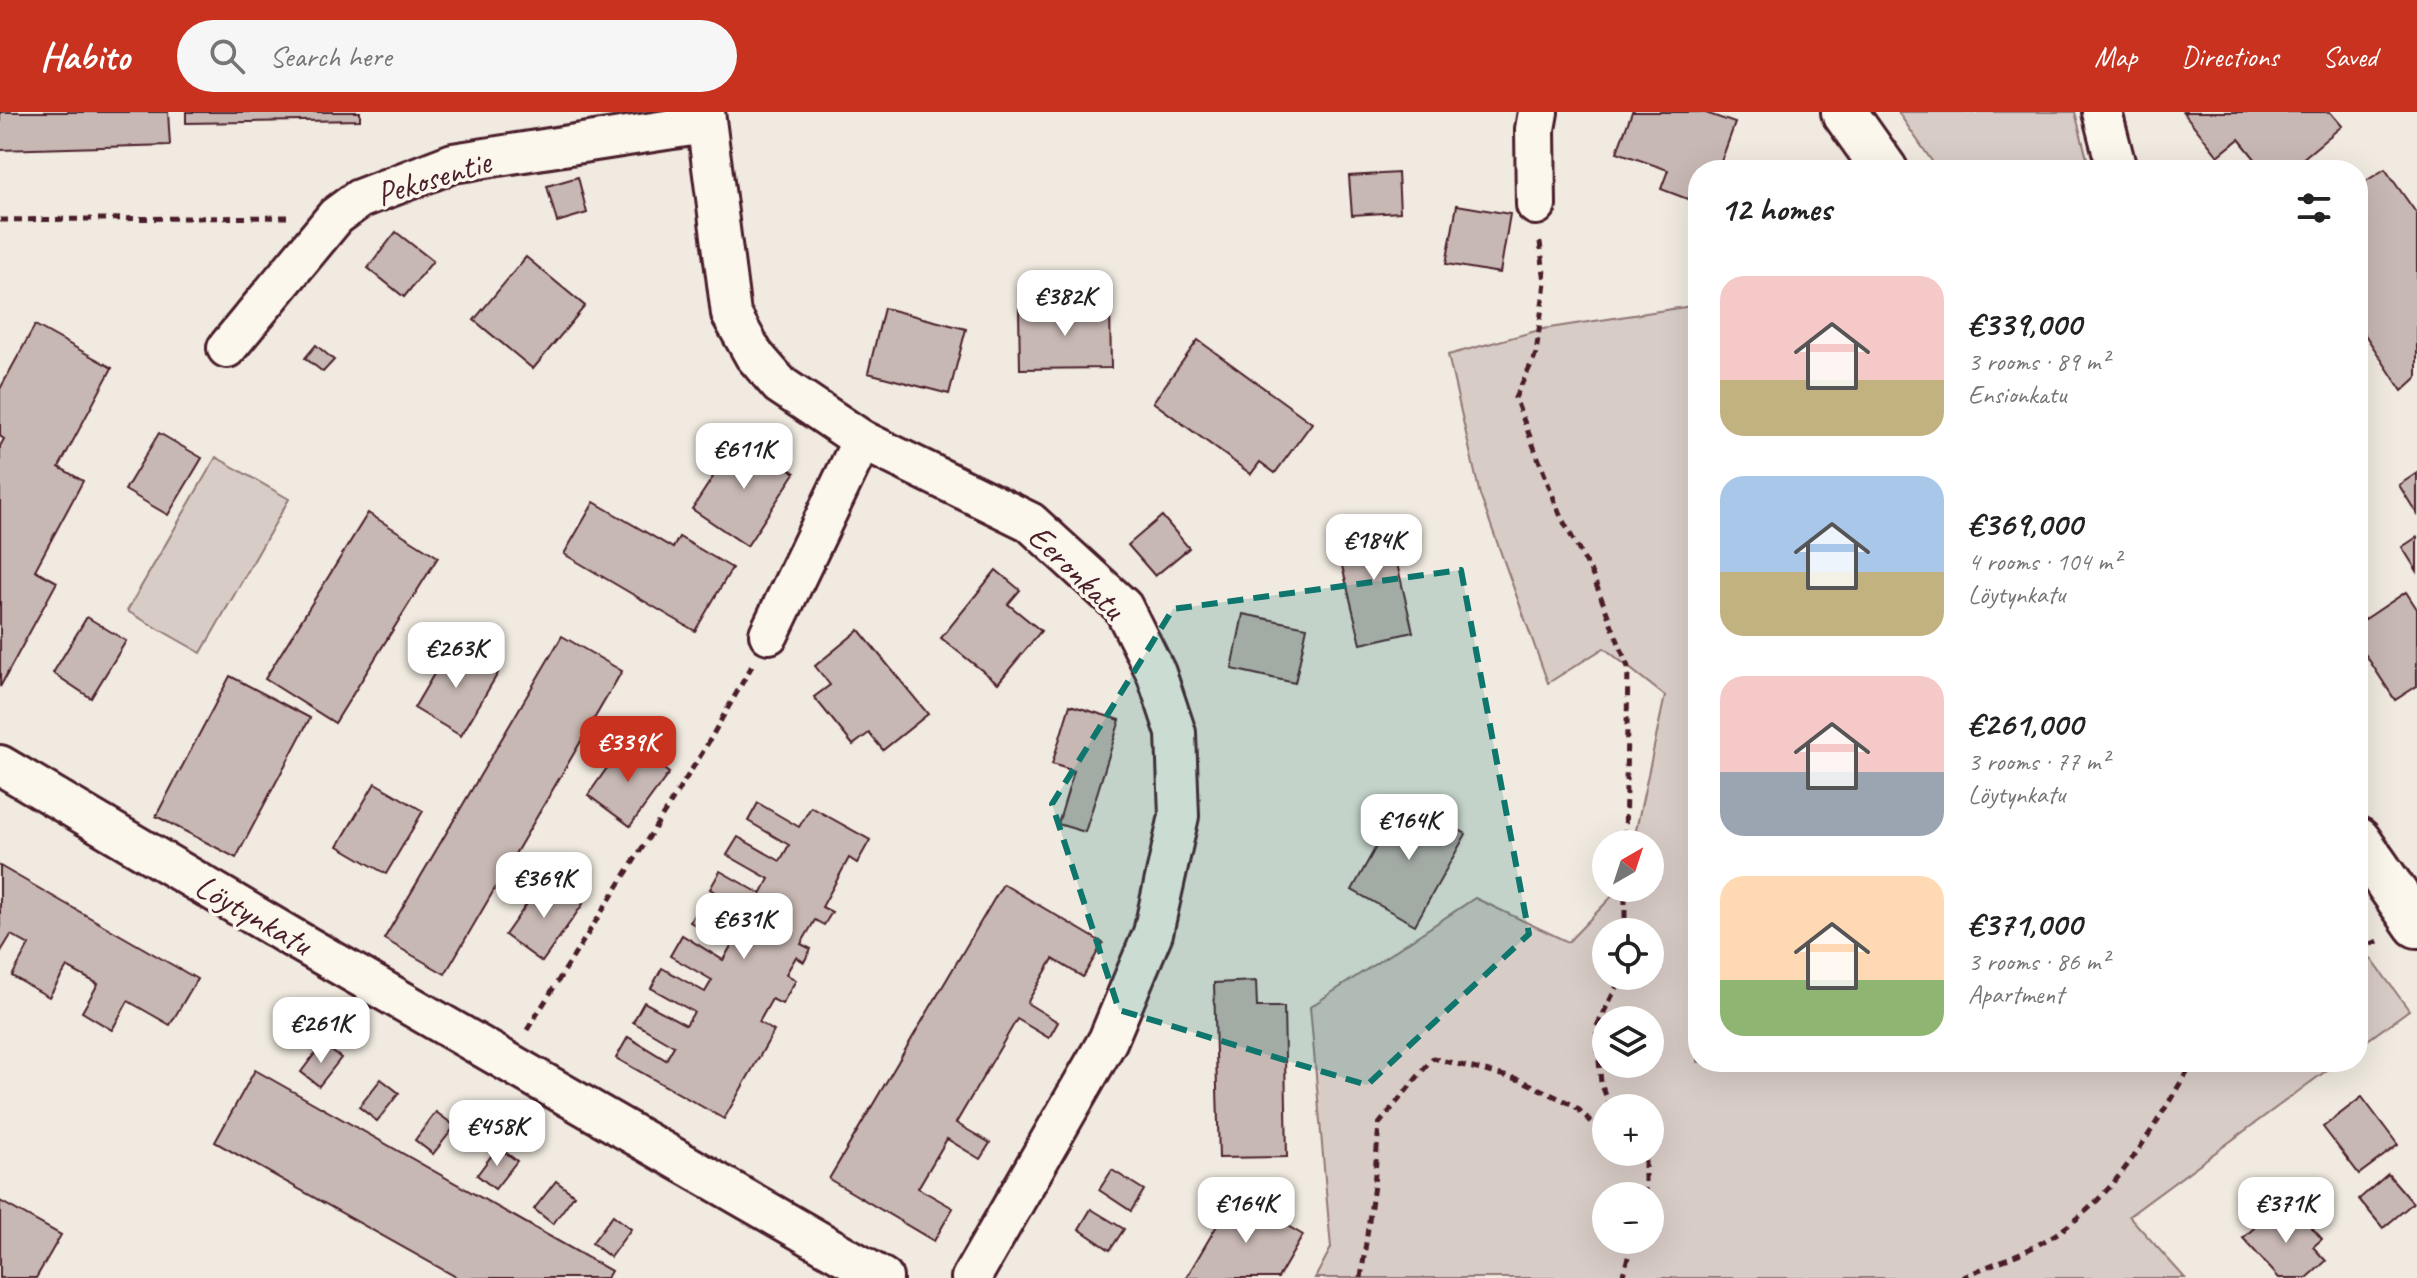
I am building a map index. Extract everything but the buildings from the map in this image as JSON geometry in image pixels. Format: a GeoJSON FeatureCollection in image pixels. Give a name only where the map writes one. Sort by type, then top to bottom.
{"type":"FeatureCollection","features":[{"type":"Feature","properties":{"kind":"main road"},"geometry":{"type":"LineString","coordinates":[[1844,112],[1878,160]]}},
{"type":"Feature","properties":{"kind":"main road"},"geometry":{"type":"LineString","coordinates":[[2368,860],[2404,930]]}},
{"type":"Feature","properties":{"kind":"street"},"geometry":{"type":"LineString","coordinates":[[1536,205],[1535,129],[1538,112]]}},
{"type":"Feature","properties":{"kind":"street"},"geometry":{"type":"LineString","coordinates":[[2102,112],[2114,160]]}},
{"type":"Feature","properties":{"kind":"street","name":"Pekosentie"},"geometry":{"type":"LineString","coordinates":[[227,348],[336,216],[359,199],[453,163],[705,118]]}},
{"type":"Feature","properties":{"kind":"street","name":"Eeronkatu"},"geometry":{"type":"LineString","coordinates":[[705,118],[731,314],[754,355],[780,385],[862,440],[1030,522],[1123,607],[1156,673],[1176,733],[1179,816],[1153,933],[1108,1040],[971,1278]]}},
{"type":"Feature","properties":{"kind":"street"},"geometry":{"type":"LineString","coordinates":[[769,634],[862,440]]}},
{"type":"Feature","properties":{"kind":"street","name":"Löytynkatu"},"geometry":{"type":"LineString","coordinates":[[0,765],[883,1278]]}},
{"type":"Feature","properties":{"kind":"path"},"geometry":{"type":"LineString","coordinates":[[1536,205],[1545,282],[1536,354],[1515,398],[1561,517],[1592,574],[1628,667],[1625,830]]}},
{"type":"Feature","properties":{"kind":"path"},"geometry":{"type":"LineString","coordinates":[[0,220],[336,216]]}},
{"type":"Feature","properties":{"kind":"path"},"geometry":{"type":"LineString","coordinates":[[508,1062],[704,750],[769,634]]}},
{"type":"Feature","properties":{"kind":"path"},"geometry":{"type":"LineString","coordinates":[[2368,946],[2404,930]]}},
{"type":"Feature","properties":{"kind":"path"},"geometry":{"type":"LineString","coordinates":[[1605,1094],[1601,1083],[1596,1028],[1615,990]]}},
{"type":"Feature","properties":{"kind":"path"},"geometry":{"type":"LineString","coordinates":[[1361,1278],[1379,1124],[1433,1058],[1521,1080],[1575,1106],[1592,1122]]}},
{"type":"Feature","properties":{"kind":"path"},"geometry":{"type":"LineString","coordinates":[[1962,1278],[2045,1241],[2086,1214],[2126,1170],[2187,1072]]}},
{"type":"Feature","properties":{"kind":"path"},"geometry":{"type":"LineString","coordinates":[[1622,1278],[1629,1254]]}},
{"type":"Feature","properties":{"kind":"highlighted area"},"geometry":{"type":"Polygon","coordinates":[[[1461,570],[1529,934],[1367,1085],[1119,1010],[1052,804],[1173,609],[1461,570]]]}},
{"type":"Feature","properties":{"kind":"shaded area"},"geometry":{"type":"Polygon","coordinates":[[[1898,112],[2075,112],[2087,160],[1931,160],[1898,112]]]}},
{"type":"Feature","properties":{"kind":"shaded area"},"geometry":{"type":"Polygon","coordinates":[[[1688,307],[1688,1072],[2324,1072],[2129,1216],[2185,1278],[1315,1278],[1331,1248],[1310,1007],[1475,898],[1568,942],[1607,902],[1664,902],[1664,830],[1636,830],[1665,696],[1604,648],[1548,683],[1480,495],[1448,355],[1543,329],[1688,307]]]}},
{"type":"Feature","properties":{"kind":"shaded area"},"geometry":{"type":"Polygon","coordinates":[[[216,457],[289,499],[201,653],[127,611],[216,457]]]}},
{"type":"Feature","properties":{"kind":"shaded area"},"geometry":{"type":"Polygon","coordinates":[[[2368,955],[2409,1010],[2368,1040],[2368,955]]]}}]}
